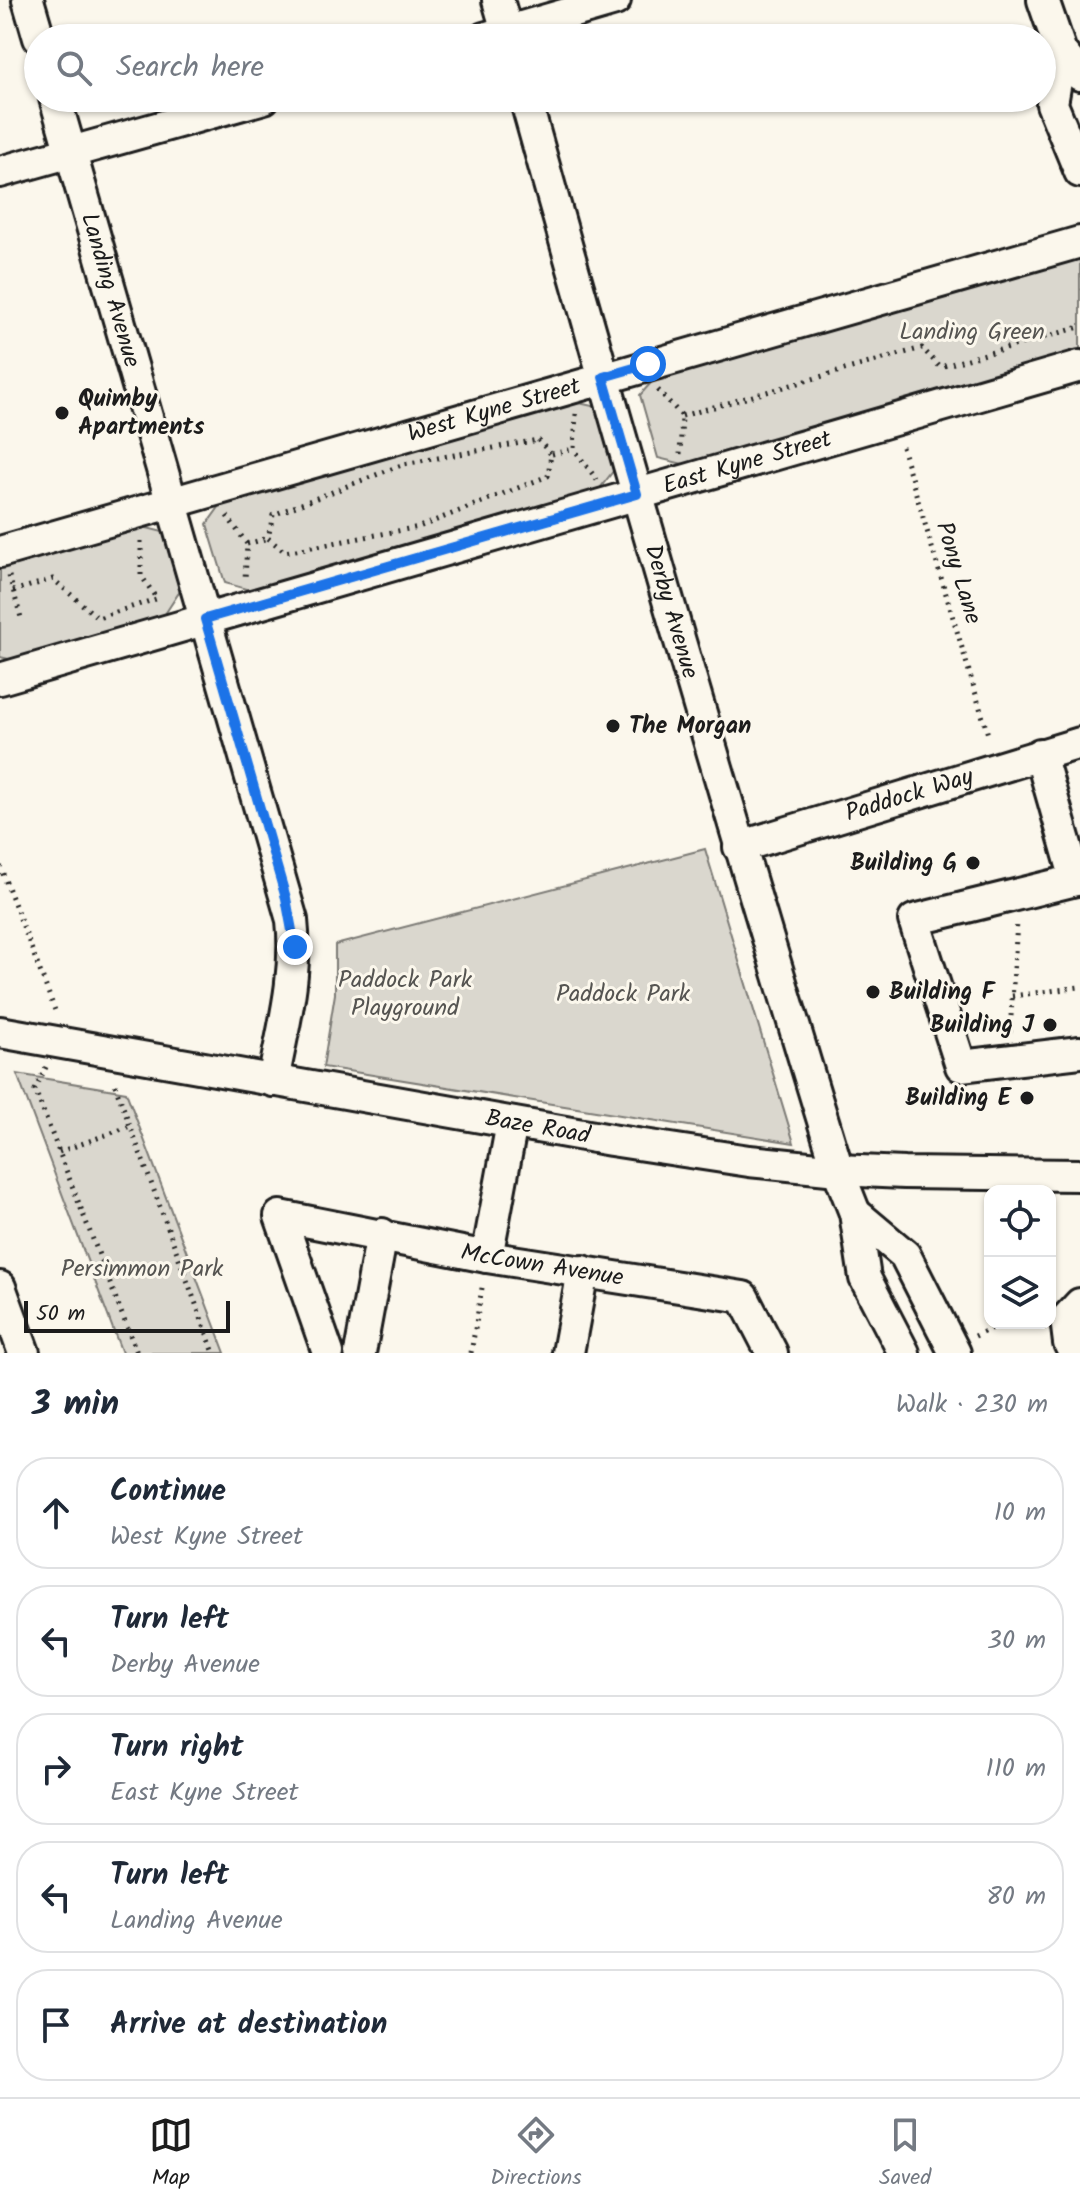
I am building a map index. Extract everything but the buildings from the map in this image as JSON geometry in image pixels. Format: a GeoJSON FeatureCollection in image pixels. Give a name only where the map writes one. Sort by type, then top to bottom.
{"type":"FeatureCollection","features":[{"type":"Feature","properties":{"kind":"street"},"geometry":{"type":"LineString","coordinates":[[28,0],[35,24]]}},
{"type":"Feature","properties":{"kind":"street"},"geometry":{"type":"LineString","coordinates":[[498,0],[499,24]]}},
{"type":"Feature","properties":{"kind":"street"},"geometry":{"type":"LineString","coordinates":[[538,24],[615,0]]}},
{"type":"Feature","properties":{"kind":"street"},"geometry":{"type":"LineString","coordinates":[[1043,0],[1051,24]]}},
{"type":"Feature","properties":{"kind":"street"},"geometry":{"type":"LineString","coordinates":[[1056,38],[1061,52],[1080,75]]}},
{"type":"Feature","properties":{"kind":"street"},"geometry":{"type":"LineString","coordinates":[[1056,81],[1061,52]]}},
{"type":"Feature","properties":{"kind":"street","name":"Landing Avenue"},"geometry":{"type":"LineString","coordinates":[[59,112],[292,920],[295,947],[293,972],[273,1081]]}},
{"type":"Feature","properties":{"kind":"street"},"geometry":{"type":"LineString","coordinates":[[0,172],[213,112]]}},
{"type":"Feature","properties":{"kind":"street","name":"Derby Avenue"},"geometry":{"type":"LineString","coordinates":[[529,112],[739,847],[838,1170],[855,1213],[865,1278],[904,1353]]}},
{"type":"Feature","properties":{"kind":"street"},"geometry":{"type":"LineString","coordinates":[[1055,112],[1080,172]]}},
{"type":"Feature","properties":{"kind":"street","name":"West Kyne Street"},"geometry":{"type":"LineString","coordinates":[[3,559],[171,502],[1080,242]]}},
{"type":"Feature","properties":{"kind":"street","name":"East Kyne Street"},"geometry":{"type":"LineString","coordinates":[[0,679],[1080,366]]}},
{"type":"Feature","properties":{"kind":"street","name":"Paddock Way"},"geometry":{"type":"LineString","coordinates":[[739,847],[1080,743]]}},
{"type":"Feature","properties":{"kind":"street"},"geometry":{"type":"LineString","coordinates":[[1040,754],[1078,880],[914,920],[961,1066],[1080,1052]]}},
{"type":"Feature","properties":{"kind":"street","name":"Baze Road"},"geometry":{"type":"LineString","coordinates":[[0,1032],[512,1123],[749,1161],[838,1170],[1080,1175]]}},
{"type":"Feature","properties":{"kind":"street"},"geometry":{"type":"LineString","coordinates":[[487,1257],[512,1123]]}},
{"type":"Feature","properties":{"kind":"street","name":"Derby Avenue"},"geometry":{"type":"LineString","coordinates":[[855,1213],[905,1255],[955,1353]]}},
{"type":"Feature","properties":{"kind":"street","name":"McCown Avenue"},"geometry":{"type":"LineString","coordinates":[[328,1353],[280,1216],[487,1257],[743,1297],[772,1353]]}},
{"type":"Feature","properties":{"kind":"street"},"geometry":{"type":"LineString","coordinates":[[360,1353],[382,1234]]}},
{"type":"Feature","properties":{"kind":"street"},"geometry":{"type":"LineString","coordinates":[[568,1353],[583,1271]]}},
{"type":"Feature","properties":{"kind":"street"},"geometry":{"type":"LineString","coordinates":[[0,1287],[24,1353]]}},
{"type":"Feature","properties":{"kind":"street"},"geometry":{"type":"LineString","coordinates":[[1074,1353],[1069,1343],[1066,1319],[1079,1304]]}},
{"type":"Feature","properties":{"kind":"path"},"geometry":{"type":"LineString","coordinates":[[682,416],[922,348],[940,367],[1080,327]]}},
{"type":"Feature","properties":{"kind":"path"},"geometry":{"type":"LineString","coordinates":[[652,378],[659,392],[682,416],[681,451],[677,465]]}},
{"type":"Feature","properties":{"kind":"path"},"geometry":{"type":"LineString","coordinates":[[577,401],[574,449],[603,487]]}},
{"type":"Feature","properties":{"kind":"path","name":"Pony Lane"},"geometry":{"type":"LineString","coordinates":[[893,420],[989,738]]}},
{"type":"Feature","properties":{"kind":"path"},"geometry":{"type":"LineString","coordinates":[[268,538],[273,515],[404,464],[538,440],[551,454]]}},
{"type":"Feature","properties":{"kind":"path"},"geometry":{"type":"LineString","coordinates":[[551,454],[574,449]]}},
{"type":"Feature","properties":{"kind":"path"},"geometry":{"type":"LineString","coordinates":[[268,538],[285,552],[419,527],[548,476],[551,454]]}},
{"type":"Feature","properties":{"kind":"path"},"geometry":{"type":"LineString","coordinates":[[219,505],[247,544],[244,590]]}},
{"type":"Feature","properties":{"kind":"path"},"geometry":{"type":"LineString","coordinates":[[142,535],[141,575],[162,605]]}},
{"type":"Feature","properties":{"kind":"path"},"geometry":{"type":"LineString","coordinates":[[247,544],[268,538]]}},
{"type":"Feature","properties":{"kind":"path"},"geometry":{"type":"LineString","coordinates":[[3,559],[22,621]]}},
{"type":"Feature","properties":{"kind":"path"},"geometry":{"type":"LineString","coordinates":[[13,591],[53,579],[98,618],[156,599]]}},
{"type":"Feature","properties":{"kind":"path"},"geometry":{"type":"LineString","coordinates":[[0,866],[56,1013]]}},
{"type":"Feature","properties":{"kind":"path"},"geometry":{"type":"LineString","coordinates":[[1008,1061],[1019,894]]}},
{"type":"Feature","properties":{"kind":"path"},"geometry":{"type":"LineString","coordinates":[[1012,996],[1080,987]]}},
{"type":"Feature","properties":{"kind":"path"},"geometry":{"type":"LineString","coordinates":[[48,1062],[35,1090],[137,1353]]}},
{"type":"Feature","properties":{"kind":"path"},"geometry":{"type":"LineString","coordinates":[[115,1085],[214,1353]]}},
{"type":"Feature","properties":{"kind":"path"},"geometry":{"type":"LineString","coordinates":[[59,1152],[128,1127]]}},
{"type":"Feature","properties":{"kind":"path"},"geometry":{"type":"LineString","coordinates":[[471,1353],[487,1257]]}},
{"type":"Feature","properties":{"kind":"green space","name":"Landing Green"},"geometry":{"type":"Polygon","coordinates":[[[1080,251],[1080,350],[687,465],[658,458],[640,395],[658,375],[1080,251]]]}},
{"type":"Feature","properties":{"kind":"green space"},"geometry":{"type":"Polygon","coordinates":[[[570,401],[597,407],[614,470],[597,492],[253,591],[225,583],[207,524],[225,499],[570,401]]]}},
{"type":"Feature","properties":{"kind":"green space"},"geometry":{"type":"Polygon","coordinates":[[[135,525],[163,532],[180,591],[163,617],[13,660],[0,657],[0,566],[135,525]]]}},
{"type":"Feature","properties":{"kind":"green space","name":"Paddock Park"},"geometry":{"type":"Polygon","coordinates":[[[705,849],[794,1143],[323,1067],[335,994],[335,945],[705,849]]]}},
{"type":"Feature","properties":{"kind":"green space","name":"Persimmon Park"},"geometry":{"type":"Polygon","coordinates":[[[17,1074],[126,1092],[225,1353],[122,1353],[17,1074]]]}},
{"type":"Feature","properties":{"kind":"place","name":"Quimby Apartments"},"geometry":{"type":"Point","coordinates":[62,413]}},
{"type":"Feature","properties":{"kind":"place","name":"The Morgan"},"geometry":{"type":"Point","coordinates":[613,726]}},
{"type":"Feature","properties":{"kind":"place","name":"Building G"},"geometry":{"type":"Point","coordinates":[973,863]}},
{"type":"Feature","properties":{"kind":"place","name":"Building F"},"geometry":{"type":"Point","coordinates":[873,992]}},
{"type":"Feature","properties":{"kind":"place","name":"Building J"},"geometry":{"type":"Point","coordinates":[1050,1025]}},
{"type":"Feature","properties":{"kind":"place","name":"Building E"},"geometry":{"type":"Point","coordinates":[1027,1098]}},
{"type":"Feature","properties":{"kind":"route"},"geometry":{"type":"LineString","coordinates":[[295,947],[286,898],[205,619],[637,494],[603,377],[648,364]]}},
{"type":"Feature","properties":{"kind":"park label","name":"Paddock Park Playground"},"geometry":{"type":"Point","coordinates":[405,994]}}]}
